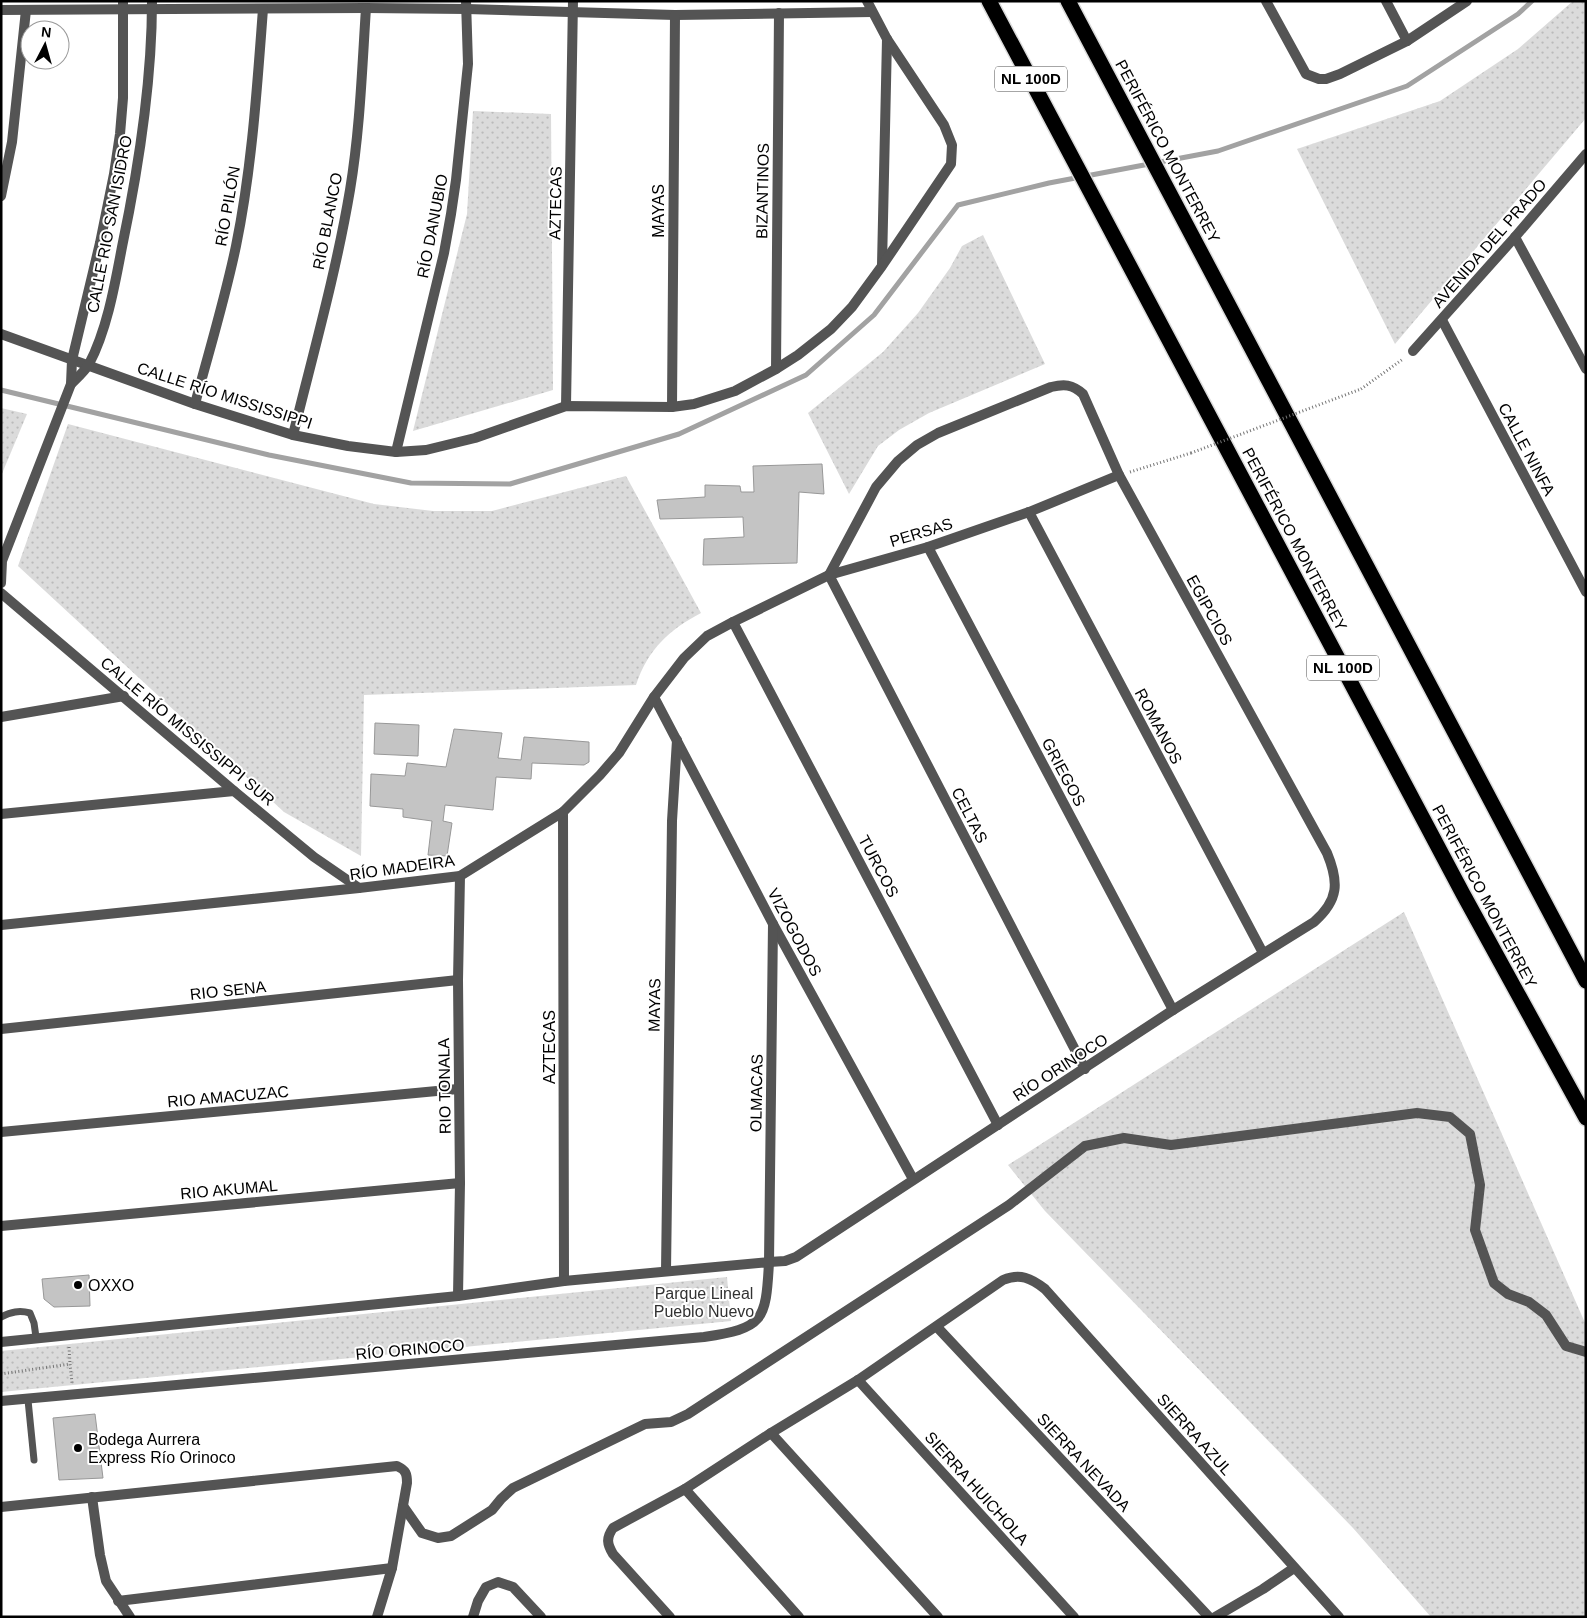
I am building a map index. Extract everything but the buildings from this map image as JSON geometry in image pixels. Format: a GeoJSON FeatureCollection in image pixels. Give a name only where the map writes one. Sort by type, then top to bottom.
{"type":"FeatureCollection","features":[{"type":"Feature","properties":{"kind":"highway","name":"PERIFÉRICO MONTERREY"},"geometry":{"type":"LineString","coordinates":[[989,1],[1463,894],[1586,1118]]}},
{"type":"Feature","properties":{"kind":"highway","name":"PERIFÉRICO MONTERREY"},"geometry":{"type":"LineString","coordinates":[[1068,1],[1586,981]]}},
{"type":"Feature","properties":{"kind":"street","name":"AZTECAS"},"geometry":{"type":"LineString","coordinates":[[566,406],[573,1]]}},
{"type":"Feature","properties":{"kind":"street","name":"CALLE RÍO MISSISSIPPI"},"geometry":{"type":"LineString","coordinates":[[1,334],[195,404],[293,435],[348,446],[396,452],[426,450],[467,440],[566,406],[672,407],[716,398],[734,391],[776,369],[798,355],[831,329],[852,306],[882,266],[951,164],[952,145],[949,134],[887,39],[867,1]]}},
{"type":"Feature","properties":{"kind":"street"},"geometry":{"type":"LineString","coordinates":[[1266,1],[1306,74],[1326,79],[1407,41],[1467,1]]}},
{"type":"Feature","properties":{"kind":"street"},"geometry":{"type":"LineString","coordinates":[[1386,1],[1407,41]]}},
{"type":"Feature","properties":{"kind":"street"},"geometry":{"type":"LineString","coordinates":[[1,10],[123,5],[263,9],[466,5],[573,13],[675,15],[872,12]]}},
{"type":"Feature","properties":{"kind":"street","name":"CALLE RIO SAN ISIDRO"},"geometry":{"type":"LineString","coordinates":[[1,583],[2,561],[71,384],[72,360],[98,252],[114,174],[122,98],[123,5]]}},
{"type":"Feature","properties":{"kind":"street","name":"CALLE RIO SAN ISIDRO"},"geometry":{"type":"LineString","coordinates":[[71,384],[88,366],[103,327],[136,182],[147,88],[152,5]]}},
{"type":"Feature","properties":{"kind":"street","name":"RÍO DANUBIO"},"geometry":{"type":"LineString","coordinates":[[396,452],[444,253],[451,214],[468,64],[466,5]]}},
{"type":"Feature","properties":{"kind":"street","name":"RÍO BLANCO"},"geometry":{"type":"LineString","coordinates":[[293,435],[335,264],[350,191],[355,154],[366,8]]}},
{"type":"Feature","properties":{"kind":"street","name":"RÍO PILÓN"},"geometry":{"type":"LineString","coordinates":[[195,404],[236,247],[245,199],[254,129],[263,9]]}},
{"type":"Feature","properties":{"kind":"street"},"geometry":{"type":"LineString","coordinates":[[1,196],[12,142],[26,10]]}},
{"type":"Feature","properties":{"kind":"street","name":"BIZANTINOS"},"geometry":{"type":"LineString","coordinates":[[776,369],[779,13]]}},
{"type":"Feature","properties":{"kind":"street","name":"MAYAS"},"geometry":{"type":"LineString","coordinates":[[672,407],[675,15]]}},
{"type":"Feature","properties":{"kind":"street"},"geometry":{"type":"LineString","coordinates":[[882,266],[887,39]]}},
{"type":"Feature","properties":{"kind":"street","name":"AVENIDA DEL PRADO"},"geometry":{"type":"LineString","coordinates":[[1413,352],[1586,154]]}},
{"type":"Feature","properties":{"kind":"street"},"geometry":{"type":"LineString","coordinates":[[1515,237],[1586,369]]}},
{"type":"Feature","properties":{"kind":"street","name":"CALLE NINFA"},"geometry":{"type":"LineString","coordinates":[[1442,320],[1586,592]]}},
{"type":"Feature","properties":{"kind":"street","name":"EGIPCIOS"},"geometry":{"type":"LineString","coordinates":[[829,575],[876,487],[910,450],[938,433],[1051,387],[1062,384],[1076,388],[1083,394],[1119,475],[1334,868]]}},
{"type":"Feature","properties":{"kind":"street","name":"PERSAS"},"geometry":{"type":"LineString","coordinates":[[733,622],[829,575],[928,547],[1029,512],[1119,475]]}},
{"type":"Feature","properties":{"kind":"street","name":"ROMANOS"},"geometry":{"type":"LineString","coordinates":[[1029,512],[1263,953]]}},
{"type":"Feature","properties":{"kind":"street","name":"GRIEGOS"},"geometry":{"type":"LineString","coordinates":[[928,547],[1173,1010]]}},
{"type":"Feature","properties":{"kind":"street","name":"CELTAS"},"geometry":{"type":"LineString","coordinates":[[829,575],[1085,1069]]}},
{"type":"Feature","properties":{"kind":"street","name":"CALLE RÍO MISSISSIPPI SUR"},"geometry":{"type":"LineString","coordinates":[[1,594],[124,696],[234,792],[314,857],[359,888]]}},
{"type":"Feature","properties":{"kind":"street","name":"RÍO MADEIRA"},"geometry":{"type":"LineString","coordinates":[[1,925],[460,876],[563,812],[619,753],[654,697],[684,658],[707,636],[733,622]]}},
{"type":"Feature","properties":{"kind":"street","name":"TURCOS"},"geometry":{"type":"LineString","coordinates":[[733,622],[998,1125]]}},
{"type":"Feature","properties":{"kind":"street"},"geometry":{"type":"LineString","coordinates":[[1,718],[124,696]]}},
{"type":"Feature","properties":{"kind":"street","name":"VIZOGODOS"},"geometry":{"type":"LineString","coordinates":[[654,697],[773,924],[913,1179]]}},
{"type":"Feature","properties":{"kind":"street","name":"MAYAS"},"geometry":{"type":"LineString","coordinates":[[666,1271],[672,786],[677,739]]}},
{"type":"Feature","properties":{"kind":"street"},"geometry":{"type":"LineString","coordinates":[[1,814],[234,792]]}},
{"type":"Feature","properties":{"kind":"street","name":"AZTECAS"},"geometry":{"type":"LineString","coordinates":[[563,812],[564,1281]]}},
{"type":"Feature","properties":{"kind":"street","name":"RÍO ORINOCO"},"geometry":{"type":"LineString","coordinates":[[1,1342],[458,1296],[564,1281],[785,1261],[796,1257],[1173,1010],[1314,922],[1326,912],[1332,900],[1335,889],[1334,868]]}},
{"type":"Feature","properties":{"kind":"street","name":"RIO TONALA"},"geometry":{"type":"LineString","coordinates":[[458,1296],[460,1183],[458,980],[460,876]]}},
{"type":"Feature","properties":{"kind":"street","name":"OLMACAS"},"geometry":{"type":"LineString","coordinates":[[769,1262],[773,924]]}},
{"type":"Feature","properties":{"kind":"street","name":"RIO SENA"},"geometry":{"type":"LineString","coordinates":[[1,1029],[458,980]]}},
{"type":"Feature","properties":{"kind":"street","name":"RIO AMACUZAC"},"geometry":{"type":"LineString","coordinates":[[1,1132],[458,1089]]}},
{"type":"Feature","properties":{"kind":"street"},"geometry":{"type":"LineString","coordinates":[[403,1506],[422,1533],[438,1538],[451,1536],[492,1510],[513,1488],[645,1424],[671,1422],[688,1414],[1008,1204],[1085,1146],[1124,1138],[1171,1145],[1417,1113],[1450,1116],[1470,1134],[1480,1185],[1475,1230],[1494,1283],[1508,1294],[1529,1302],[1546,1315],[1566,1346],[1586,1352]]}},
{"type":"Feature","properties":{"kind":"street","name":"RIO AKUMAL"},"geometry":{"type":"LineString","coordinates":[[1,1226],[460,1183]]}},
{"type":"Feature","properties":{"kind":"street","name":"RÍO ORINOCO"},"geometry":{"type":"LineString","coordinates":[[1,1401],[694,1338],[729,1333],[749,1327],[759,1319],[764,1307],[768,1286],[769,1262]]}},
{"type":"Feature","properties":{"kind":"street","name":"SIERRA AZUL"},"geometry":{"type":"LineString","coordinates":[[937,1327],[1003,1280],[1012,1276],[1024,1276],[1036,1282],[1045,1289],[1338,1617]]}},
{"type":"Feature","properties":{"kind":"street"},"geometry":{"type":"LineString","coordinates":[[670,1617],[608,1546],[608,1539],[613,1528],[685,1489],[770,1433],[858,1380],[937,1327]]}},
{"type":"Feature","properties":{"kind":"street","name":"SIERRA NEVADA"},"geometry":{"type":"LineString","coordinates":[[937,1327],[1209,1617]]}},
{"type":"Feature","properties":{"kind":"street","name":"SIERRA HUICHOLA"},"geometry":{"type":"LineString","coordinates":[[858,1380],[1074,1617]]}},
{"type":"Feature","properties":{"kind":"street"},"geometry":{"type":"LineString","coordinates":[[770,1433],[938,1617]]}},
{"type":"Feature","properties":{"kind":"street"},"geometry":{"type":"LineString","coordinates":[[1,1507],[92,1496],[397,1466],[403,1468],[407,1475],[403,1506],[392,1568],[377,1617]]}},
{"type":"Feature","properties":{"kind":"street"},"geometry":{"type":"LineString","coordinates":[[685,1489],[800,1617]]}},
{"type":"Feature","properties":{"kind":"street"},"geometry":{"type":"LineString","coordinates":[[92,1496],[100,1555],[106,1581],[118,1602],[130,1617]]}},
{"type":"Feature","properties":{"kind":"street"},"geometry":{"type":"LineString","coordinates":[[118,1602],[392,1568]]}},
{"type":"Feature","properties":{"kind":"street"},"geometry":{"type":"LineString","coordinates":[[1215,1617],[1263,1589],[1294,1568]]}},
{"type":"Feature","properties":{"kind":"street"},"geometry":{"type":"LineString","coordinates":[[473,1617],[478,1600],[486,1587],[498,1582],[512,1587],[541,1617]]}},
{"type":"Feature","properties":{"kind":"lane"},"geometry":{"type":"LineString","coordinates":[[1,1317],[11,1312],[22,1311],[30,1313],[36,1337]]}},
{"type":"Feature","properties":{"kind":"lane"},"geometry":{"type":"LineString","coordinates":[[28,1400],[34,1460]]}},
{"type":"Feature","properties":{"kind":"path"},"geometry":{"type":"LineString","coordinates":[[1119,475],[1190,453],[1361,389],[1413,352]]}},
{"type":"Feature","properties":{"kind":"path"},"geometry":{"type":"LineString","coordinates":[[1,1374],[70,1364],[73,1395]]}},
{"type":"Feature","properties":{"kind":"green space"},"geometry":{"type":"Polygon","coordinates":[[[1573,1],[1586,1],[1586,118],[1395,344],[1297,149],[1440,101],[1518,49],[1573,1]]]}},
{"type":"Feature","properties":{"kind":"green space"},"geometry":{"type":"Polygon","coordinates":[[[473,111],[551,114],[553,390],[413,431],[467,214],[473,111]]]}},
{"type":"Feature","properties":{"kind":"green space"},"geometry":{"type":"Polygon","coordinates":[[[983,235],[1045,364],[929,413],[899,430],[878,446],[849,494],[808,413],[883,352],[918,313],[950,268],[962,246],[983,235]]]}},
{"type":"Feature","properties":{"kind":"green space"},"geometry":{"type":"Polygon","coordinates":[[[1,408],[27,414],[1,476],[1,408]]]}},
{"type":"Feature","properties":{"kind":"green space"},"geometry":{"type":"Polygon","coordinates":[[[68,424],[374,504],[433,511],[492,511],[626,476],[701,613],[679,626],[661,642],[647,661],[636,685],[364,695],[361,856],[284,812],[18,566],[68,424]]]}},
{"type":"Feature","properties":{"kind":"green space"},"geometry":{"type":"Polygon","coordinates":[[[1404,912],[1586,1325],[1586,1617],[1431,1617],[1353,1528],[1045,1211],[1008,1165],[1404,912]]]}},
{"type":"Feature","properties":{"kind":"green space","name":"Parque Lineal Pueblo Nuevo"},"geometry":{"type":"Polygon","coordinates":[[[727,1277],[731,1321],[1,1392],[1,1351],[727,1277]]]}},
{"type":"Feature","properties":{"kind":"waterway"},"geometry":{"type":"LineString","coordinates":[[1,390],[269,455],[411,483],[510,484],[679,434],[806,375],[874,315],[958,205],[1049,183],[1218,151],[1407,86],[1518,14],[1532,1]]}},
{"type":"Feature","properties":{"kind":"place","name":"OXXO"},"geometry":{"type":"Point","coordinates":[78,1285]}},
{"type":"Feature","properties":{"kind":"place","name":"Bodega Aurrera Express Río Orinoco"},"geometry":{"type":"Point","coordinates":[78,1448]}}]}
